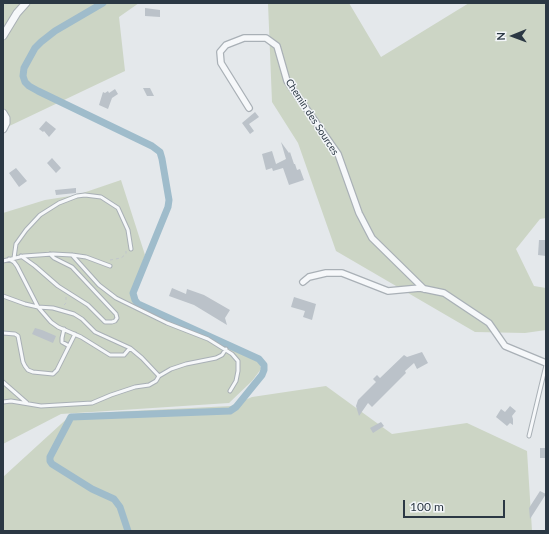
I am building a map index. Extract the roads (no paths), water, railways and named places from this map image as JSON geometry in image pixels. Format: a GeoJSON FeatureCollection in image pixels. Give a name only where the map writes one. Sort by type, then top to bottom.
{"type":"FeatureCollection","features":[{"type":"Feature","properties":{"kind":"street"},"geometry":{"type":"LineString","coordinates":[[3,36],[17,13],[26,3]]}},
{"type":"Feature","properties":{"kind":"street","name":"Chemin des Sources"},"geometry":{"type":"LineString","coordinates":[[249,108],[221,63],[220,52],[226,45],[244,38],[266,38],[277,46],[287,81],[338,154],[359,213],[372,238],[424,289]]}},
{"type":"Feature","properties":{"kind":"street"},"geometry":{"type":"LineString","coordinates":[[3,113],[6,118],[6,123],[3,129]]}},
{"type":"Feature","properties":{"kind":"street"},"geometry":{"type":"LineString","coordinates":[[302,282],[309,277],[326,273],[342,273],[388,291],[420,288],[444,293],[489,323],[504,346],[546,364]]}},
{"type":"Feature","properties":{"kind":"lane"},"geometry":{"type":"LineString","coordinates":[[14,258],[16,244],[40,214],[59,203],[77,196],[85,195],[101,197],[118,208],[128,230],[131,249]]}},
{"type":"Feature","properties":{"kind":"lane"},"geometry":{"type":"LineString","coordinates":[[21,256],[58,286],[88,305],[105,322],[115,321],[117,318],[116,314],[75,270],[67,264],[54,258],[50,254]]}},
{"type":"Feature","properties":{"kind":"lane"},"geometry":{"type":"LineString","coordinates":[[72,254],[99,285],[116,298],[166,323],[208,339],[232,354],[238,361],[238,371],[236,381],[230,392]]}},
{"type":"Feature","properties":{"kind":"lane"},"geometry":{"type":"LineString","coordinates":[[3,261],[21,256],[72,254],[86,257],[110,266]]}},
{"type":"Feature","properties":{"kind":"lane"},"geometry":{"type":"LineString","coordinates":[[9,259],[17,266],[38,307],[51,322],[75,334],[110,355],[124,355],[130,348]]}},
{"type":"Feature","properties":{"kind":"lane"},"geometry":{"type":"LineString","coordinates":[[3,296],[38,307],[52,308],[74,314],[82,319],[95,332],[130,348],[159,376]]}},
{"type":"Feature","properties":{"kind":"lane"},"geometry":{"type":"LineString","coordinates":[[64,329],[62,342],[69,346]]}},
{"type":"Feature","properties":{"kind":"lane"},"geometry":{"type":"LineString","coordinates":[[3,334],[15,334],[18,336],[25,366],[33,372],[54,373],[57,370],[75,334]]}},
{"type":"Feature","properties":{"kind":"lane"},"geometry":{"type":"LineString","coordinates":[[3,402],[11,401],[41,406],[92,403],[136,387],[149,385],[159,376],[178,366],[216,358],[222,355],[226,349]]}},
{"type":"Feature","properties":{"kind":"lane"},"geometry":{"type":"LineString","coordinates":[[529,436],[546,364]]}},
{"type":"Feature","properties":{"kind":"lane"},"geometry":{"type":"LineString","coordinates":[[3,382],[27,404]]}},
{"type":"Feature","properties":{"kind":"waterway"},"geometry":{"type":"LineString","coordinates":[[103,3],[55,31],[35,48],[24,68],[23,76],[25,82],[38,91],[152,146],[160,152],[169,200],[168,207],[133,293],[135,300],[138,304],[259,359],[264,365],[262,375],[236,407],[230,411],[71,417],[50,457],[50,461],[52,464],[92,489],[114,499],[120,507],[128,531]]}}]}
